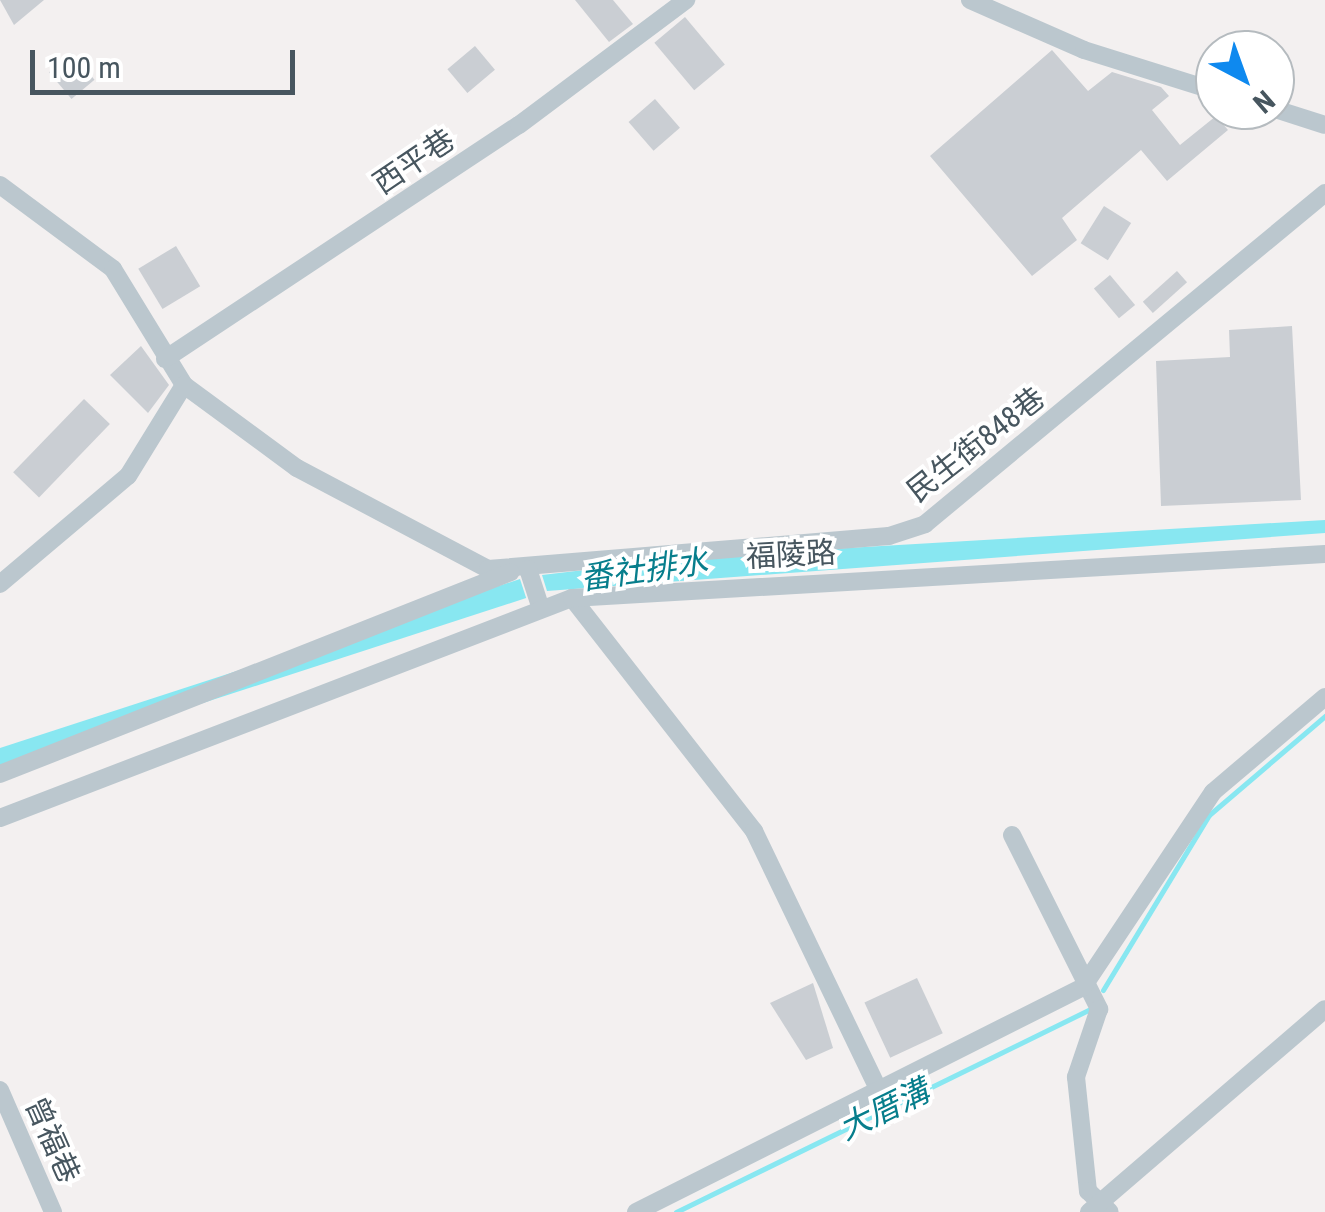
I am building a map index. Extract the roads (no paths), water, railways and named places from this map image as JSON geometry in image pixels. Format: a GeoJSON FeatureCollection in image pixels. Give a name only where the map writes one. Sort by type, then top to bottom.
{"type":"FeatureCollection","features":[{"type":"Feature","properties":{"kind":"street","name":"西平巷"},"geometry":{"type":"LineString","coordinates":[[165,359],[519,125],[686,0]]}},
{"type":"Feature","properties":{"kind":"street"},"geometry":{"type":"LineString","coordinates":[[970,0],[1084,50],[1195,85]]}},
{"type":"Feature","properties":{"kind":"street"},"geometry":{"type":"LineString","coordinates":[[1295,115],[1325,125]]}},
{"type":"Feature","properties":{"kind":"street"},"geometry":{"type":"LineString","coordinates":[[0,185],[113,270],[184,385],[296,468],[488,569],[524,569]]}},
{"type":"Feature","properties":{"kind":"street","name":"民生街848巷"},"geometry":{"type":"LineString","coordinates":[[524,569],[889,536],[925,524],[1325,193]]}},
{"type":"Feature","properties":{"kind":"street"},"geometry":{"type":"LineString","coordinates":[[0,584],[128,476],[184,385]]}},
{"type":"Feature","properties":{"kind":"street","name":"福陵路"},"geometry":{"type":"LineString","coordinates":[[0,818],[540,606],[572,598],[1325,554]]}},
{"type":"Feature","properties":{"kind":"street"},"geometry":{"type":"LineString","coordinates":[[524,569],[540,606]]}},
{"type":"Feature","properties":{"kind":"street"},"geometry":{"type":"LineString","coordinates":[[0,774],[524,569]]}},
{"type":"Feature","properties":{"kind":"street"},"geometry":{"type":"LineString","coordinates":[[572,598],[754,831],[881,1095]]}},
{"type":"Feature","properties":{"kind":"street"},"geometry":{"type":"LineString","coordinates":[[636,1212],[881,1095],[1083,987],[1212,792],[1325,697]]}},
{"type":"Feature","properties":{"kind":"street"},"geometry":{"type":"LineString","coordinates":[[1012,835],[1083,987],[1099,1009],[1076,1077],[1088,1191],[1099,1208],[1325,1009]]}},
{"type":"Feature","properties":{"kind":"street","name":"曾福巷"},"geometry":{"type":"LineString","coordinates":[[0,1090],[53,1212]]}},
{"type":"Feature","properties":{"kind":"water","name":"番社排水"},"geometry":{"type":"Polygon","coordinates":[[[1325,520],[1325,533],[547,591],[542,575],[694,557],[1325,520]]]}},
{"type":"Feature","properties":{"kind":"water"},"geometry":{"type":"Polygon","coordinates":[[[520,579],[526,598],[0,769],[0,748],[520,579]]]}},
{"type":"Feature","properties":{"kind":"waterway","name":"大厝溝"},"geometry":{"type":"LineString","coordinates":[[1103,990],[1209,815],[1325,716]]}},
{"type":"Feature","properties":{"kind":"waterway","name":"大厝溝"},"geometry":{"type":"LineString","coordinates":[[676,1212],[1092,1008]]}}]}
